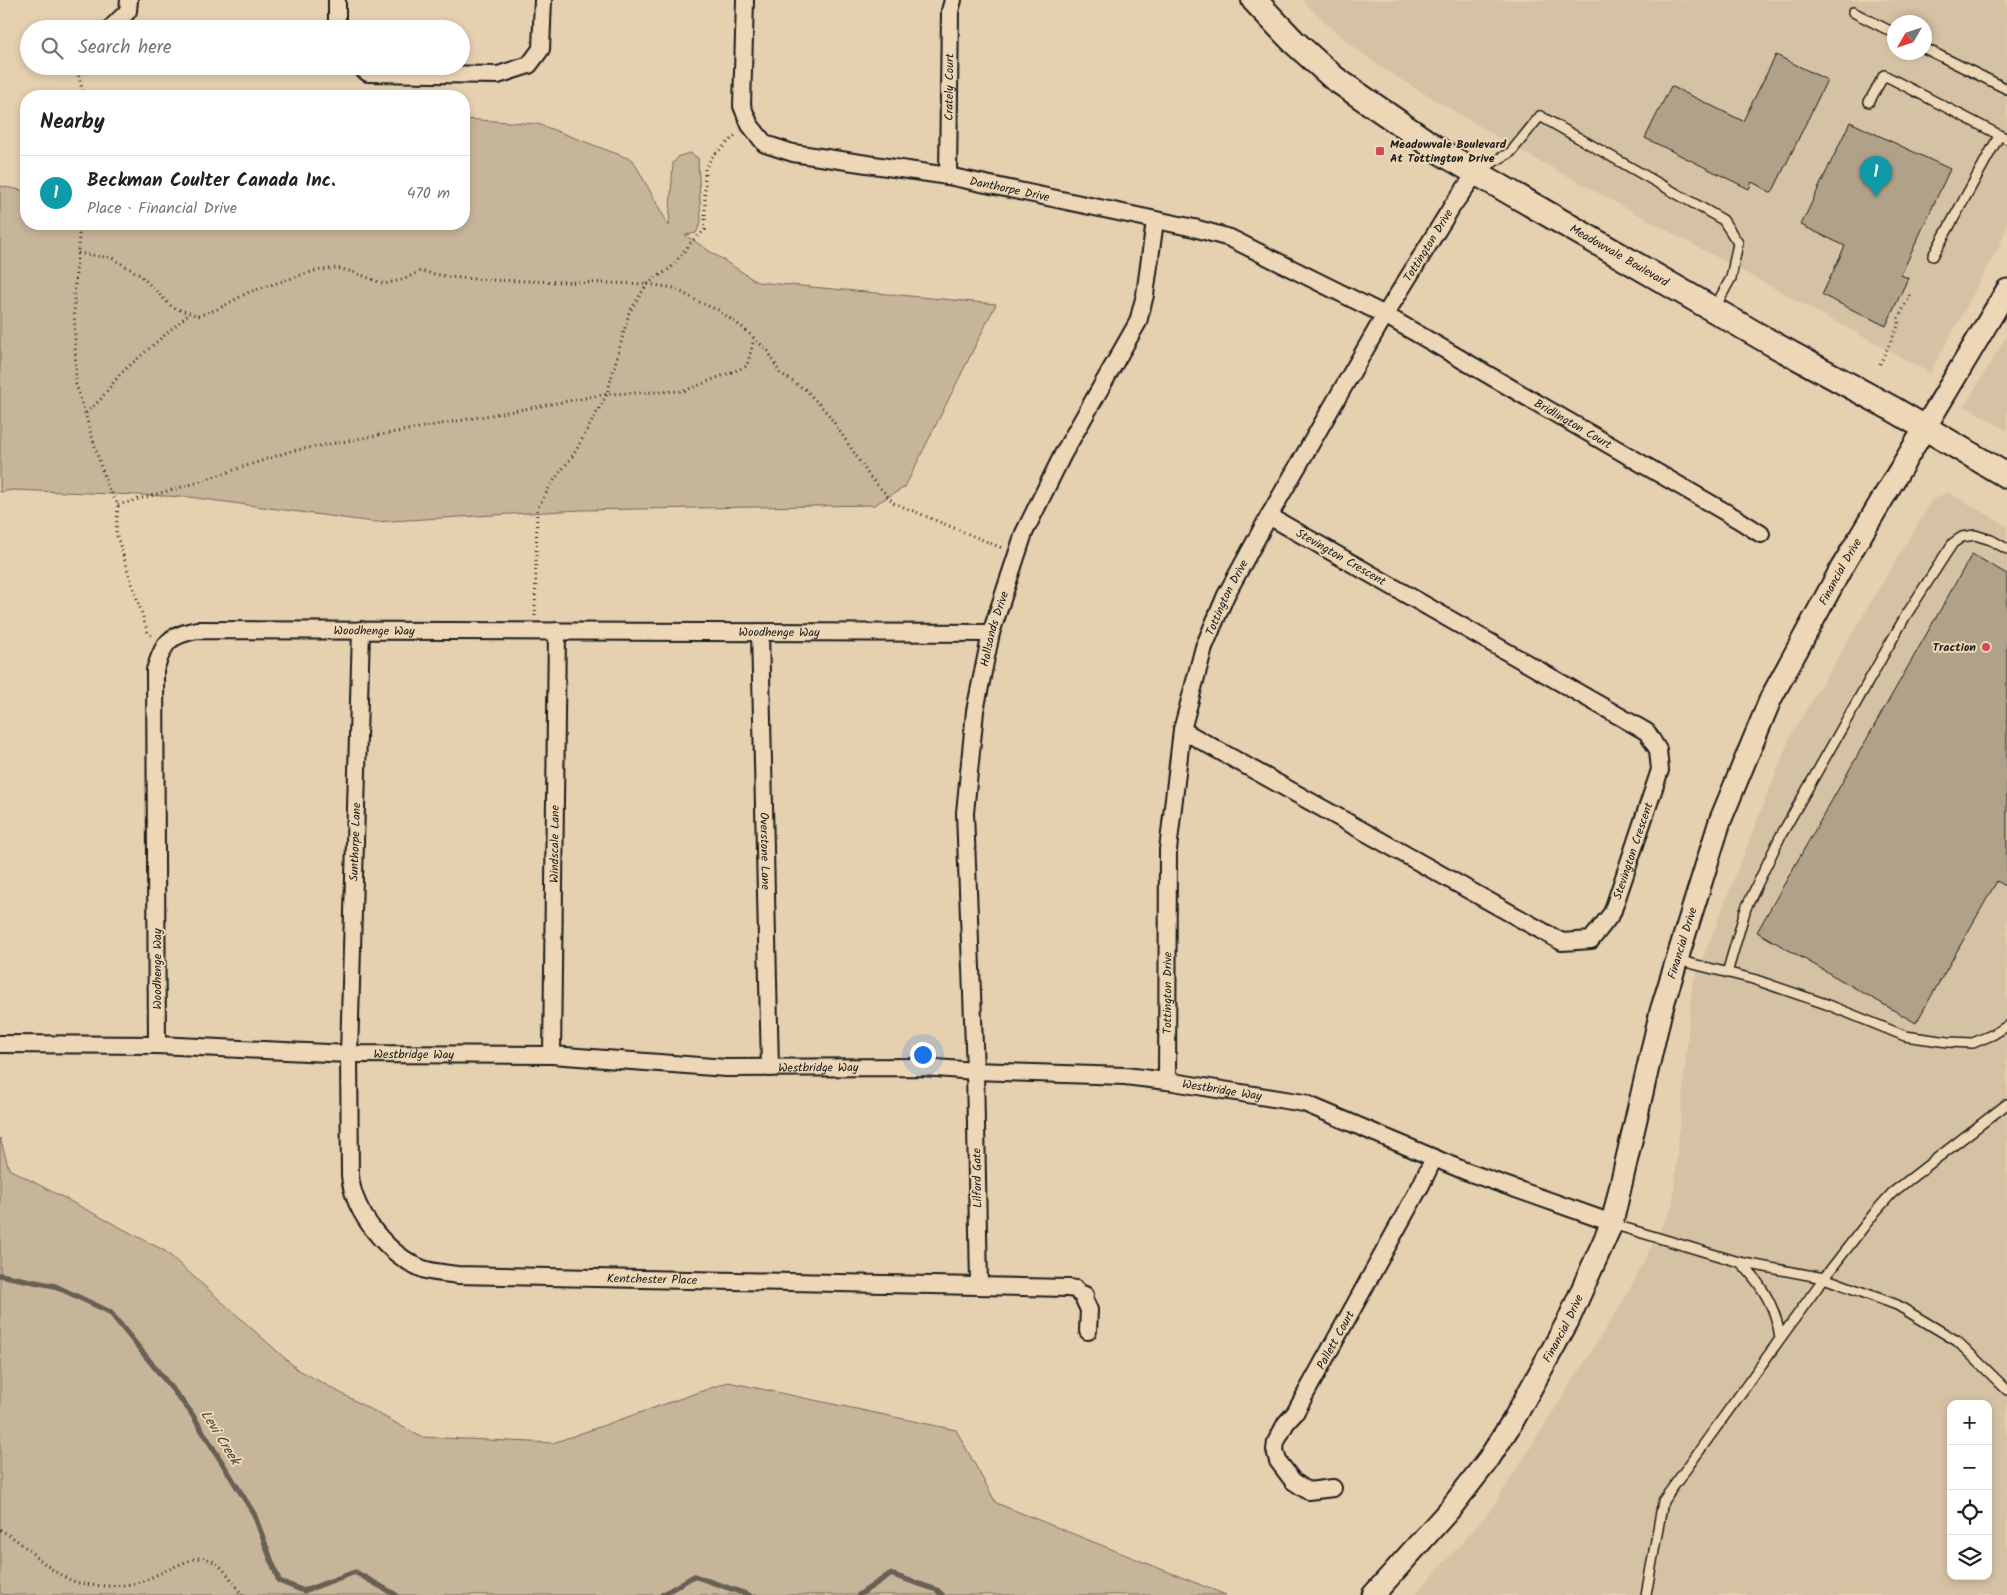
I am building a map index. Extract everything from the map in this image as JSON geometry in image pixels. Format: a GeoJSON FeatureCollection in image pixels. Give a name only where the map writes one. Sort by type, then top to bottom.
{"type":"FeatureCollection","features":[{"type":"Feature","properties":{"kind":"main road","name":"Meadowvale Boulevard"},"geometry":{"type":"LineString","coordinates":[[1254,0],[1294,42],[1334,78],[1444,154],[1773,344],[1926,428],[2007,476]]}},
{"type":"Feature","properties":{"kind":"street"},"geometry":{"type":"LineString","coordinates":[[119,20],[128,11],[129,0]]}},
{"type":"Feature","properties":{"kind":"street"},"geometry":{"type":"LineString","coordinates":[[337,0],[337,20]]}},
{"type":"Feature","properties":{"kind":"street"},"geometry":{"type":"LineString","coordinates":[[470,75],[498,75],[529,66],[541,49],[543,0]]}},
{"type":"Feature","properties":{"kind":"street","name":"Danthorpe Drive"},"geometry":{"type":"LineString","coordinates":[[745,0],[742,106],[750,125],[765,144],[793,153],[948,176],[1194,228],[1230,238],[1385,315]]}},
{"type":"Feature","properties":{"kind":"street","name":"Crately Court"},"geometry":{"type":"LineString","coordinates":[[948,176],[950,10],[953,0]]}},
{"type":"Feature","properties":{"kind":"street","name":"Tottington Drive"},"geometry":{"type":"LineString","coordinates":[[1167,1080],[1168,850],[1182,730],[1194,679],[1210,632],[1226,595],[1268,516],[1385,315],[1453,205],[1476,173]]}},
{"type":"Feature","properties":{"kind":"street","name":"Hallsands Drive"},"geometry":{"type":"LineString","coordinates":[[975,1071],[965,813],[975,711],[991,633],[1024,533],[1063,454],[1138,322],[1145,295],[1155,221]]}},
{"type":"Feature","properties":{"kind":"street","name":"Financial Drive"},"geometry":{"type":"LineString","coordinates":[[1374,1595],[1450,1509],[1498,1443],[1514,1419],[1568,1321],[1612,1224],[1661,1011],[1720,822],[1771,698],[1842,567],[2007,290]]}},
{"type":"Feature","properties":{"kind":"street","name":"Bridlington Court"},"geometry":{"type":"LineString","coordinates":[[1385,315],[1761,534]]}},
{"type":"Feature","properties":{"kind":"street","name":"Stevington Crescent"},"geometry":{"type":"LineString","coordinates":[[1182,730],[1562,942],[1591,940],[1612,913],[1660,770],[1658,750],[1647,732],[1268,516]]}},
{"type":"Feature","properties":{"kind":"street","name":"Woodhenge Way"},"geometry":{"type":"LineString","coordinates":[[157,1045],[155,670],[164,645],[171,638],[197,630],[991,633]]}},
{"type":"Feature","properties":{"kind":"street","name":"Sunthorpe Lane"},"geometry":{"type":"LineString","coordinates":[[349,1054],[361,630]]}},
{"type":"Feature","properties":{"kind":"street","name":"Windscale Lane"},"geometry":{"type":"LineString","coordinates":[[552,1055],[557,632]]}},
{"type":"Feature","properties":{"kind":"street","name":"Overstone Lane"},"geometry":{"type":"LineString","coordinates":[[760,632],[770,1068]]}},
{"type":"Feature","properties":{"kind":"street","name":"Westbridge Way"},"geometry":{"type":"LineString","coordinates":[[0,1044],[157,1045],[349,1054],[552,1055],[726,1068],[922,1067],[975,1071],[1125,1076],[1167,1080],[1304,1103],[1465,1171],[1612,1224]]}},
{"type":"Feature","properties":{"kind":"street","name":"Kentchester Place"},"geometry":{"type":"LineString","coordinates":[[349,1054],[351,1190],[359,1210],[371,1227],[394,1252],[430,1272],[457,1275],[1076,1288],[1079,1293],[1085,1296],[1084,1299],[1088,1304],[1088,1331]]}},
{"type":"Feature","properties":{"kind":"street","name":"Lilford Gate"},"geometry":{"type":"LineString","coordinates":[[975,1071],[979,1285]]}},
{"type":"Feature","properties":{"kind":"street","name":"Pallett Court"},"geometry":{"type":"LineString","coordinates":[[1333,1488],[1308,1491],[1293,1481],[1278,1461],[1275,1450],[1276,1442],[1286,1424],[1296,1413],[1434,1158]]}},
{"type":"Feature","properties":{"kind":"lane"},"geometry":{"type":"LineString","coordinates":[[1853,12],[1887,29]]}},
{"type":"Feature","properties":{"kind":"lane"},"geometry":{"type":"LineString","coordinates":[[1932,52],[2007,89]]}},
{"type":"Feature","properties":{"kind":"lane"},"geometry":{"type":"LineString","coordinates":[[1869,102],[1884,75],[2003,138],[1933,256]]}},
{"type":"Feature","properties":{"kind":"lane"},"geometry":{"type":"LineString","coordinates":[[1476,173],[1511,152],[1540,116],[1723,220],[1738,243],[1731,278],[1714,309]]}},
{"type":"Feature","properties":{"kind":"lane"},"geometry":{"type":"LineString","coordinates":[[1728,972],[1746,908],[1780,837],[1905,617],[1945,555],[1953,543],[1962,538],[1975,535],[1991,540],[2007,549]]}},
{"type":"Feature","properties":{"kind":"lane"},"geometry":{"type":"LineString","coordinates":[[1677,960],[1753,979],[1826,1004],[1905,1036],[1948,1042],[1973,1043],[2007,1026]]}},
{"type":"Feature","properties":{"kind":"lane"},"geometry":{"type":"LineString","coordinates":[[1646,1595],[1663,1500],[1824,1278],[1892,1193],[2007,1104]]}},
{"type":"Feature","properties":{"kind":"lane"},"geometry":{"type":"LineString","coordinates":[[1612,1224],[1739,1262],[1824,1278],[1897,1306],[1957,1341],[2007,1390]]}},
{"type":"Feature","properties":{"kind":"lane"},"geometry":{"type":"LineString","coordinates":[[1739,1262],[1753,1275],[1768,1297],[1778,1324],[1780,1339]]}},
{"type":"Feature","properties":{"kind":"path"},"geometry":{"type":"LineString","coordinates":[[78,75],[82,90]]}},
{"type":"Feature","properties":{"kind":"path"},"geometry":{"type":"LineString","coordinates":[[535,631],[537,509],[552,482],[574,454],[607,394],[629,313],[647,284],[671,268],[692,240],[705,230],[705,169],[712,157],[730,139],[750,125]]}},
{"type":"Feature","properties":{"kind":"path"},"geometry":{"type":"LineString","coordinates":[[80,230],[74,295],[76,384],[106,483],[118,504],[116,533],[148,633],[164,645]]}},
{"type":"Feature","properties":{"kind":"path"},"geometry":{"type":"LineString","coordinates":[[78,253],[112,258],[140,275],[172,307],[198,316],[218,309],[249,292],[314,271],[337,268],[356,272],[384,284],[405,279],[420,272],[449,277],[489,280],[647,284],[674,288],[718,310],[768,351],[780,374],[806,390],[829,414],[870,477],[894,503],[1016,554]]}},
{"type":"Feature","properties":{"kind":"path"},"geometry":{"type":"LineString","coordinates":[[1880,364],[1910,295]]}},
{"type":"Feature","properties":{"kind":"path"},"geometry":{"type":"LineString","coordinates":[[86,413],[100,400],[121,373],[190,313]]}},
{"type":"Feature","properties":{"kind":"path"},"geometry":{"type":"LineString","coordinates":[[118,504],[192,484],[291,451],[607,394],[684,391],[747,366],[754,339]]}},
{"type":"Feature","properties":{"kind":"path"},"geometry":{"type":"LineString","coordinates":[[0,1530],[22,1544],[59,1575],[80,1583],[109,1585],[139,1582],[170,1570],[195,1557],[205,1558],[221,1568],[242,1595]]}},
{"type":"Feature","properties":{"kind":"shaded area"},"geometry":{"type":"Polygon","coordinates":[[[1302,0],[2007,0],[2007,227],[1998,249],[1930,373],[1523,152],[1380,67],[1335,32],[1302,0]]]}},
{"type":"Feature","properties":{"kind":"shaded area"},"geometry":{"type":"Polygon","coordinates":[[[470,119],[538,124],[633,160],[669,226],[673,163],[679,156],[690,153],[698,158],[701,222],[696,233],[685,235],[757,282],[996,304],[905,487],[874,505],[580,510],[373,522],[189,497],[13,490],[0,492],[0,186],[20,190],[20,230],[470,230],[470,119]]]}},
{"type":"Feature","properties":{"kind":"shaded area"},"geometry":{"type":"Polygon","coordinates":[[[2007,335],[2007,431],[1965,406],[2007,335]]]}},
{"type":"Feature","properties":{"kind":"shaded area"},"geometry":{"type":"Polygon","coordinates":[[[1948,492],[2007,526],[2007,1595],[1415,1595],[1490,1511],[1627,1295],[1673,1204],[1692,986],[1790,737],[1932,500],[1948,492]]]}},
{"type":"Feature","properties":{"kind":"shaded area"},"geometry":{"type":"Polygon","coordinates":[[[0,1138],[9,1169],[165,1251],[297,1369],[421,1437],[553,1443],[728,1382],[956,1430],[996,1503],[1226,1595],[0,1594],[0,1138]]]}},
{"type":"Feature","properties":{"kind":"building"},"geometry":{"type":"Polygon","coordinates":[[[1776,55],[1827,80],[1772,193],[1752,182],[1749,189],[1645,138],[1671,86],[1743,121],[1776,55]]]}},
{"type":"Feature","properties":{"kind":"building"},"geometry":{"type":"Polygon","coordinates":[[[1850,122],[1950,169],[1901,275],[1908,278],[1886,326],[1822,295],[1845,246],[1801,225],[1850,122]]]}},
{"type":"Feature","properties":{"kind":"building"},"geometry":{"type":"Polygon","coordinates":[[[1972,554],[2007,574],[2007,887],[1997,881],[1916,1023],[1757,932],[1972,554]]]}},
{"type":"Feature","properties":{"kind":"waterway","name":"Levi Creek"},"geometry":{"type":"LineString","coordinates":[[0,1275],[55,1286],[110,1312],[190,1411],[254,1514],[279,1581],[304,1591],[355,1572],[396,1595]]}},
{"type":"Feature","properties":{"kind":"waterway","name":"Levi Creek"},"geometry":{"type":"LineString","coordinates":[[859,1595],[890,1574],[937,1590],[942,1595]]}},
{"type":"Feature","properties":{"kind":"waterway","name":"Levi Creek"},"geometry":{"type":"LineString","coordinates":[[662,1595],[694,1576],[749,1595]]}},
{"type":"Feature","properties":{"kind":"place","name":"Meadowvale Boulevard At Tottington Drive"},"geometry":{"type":"Point","coordinates":[1380,151]}},
{"type":"Feature","properties":{"kind":"place","name":"Beckman Coulter Canada Inc."},"geometry":{"type":"Point","coordinates":[1876,197]}},
{"type":"Feature","properties":{"kind":"place","name":"Traction"},"geometry":{"type":"Point","coordinates":[1986,647]}}]}
